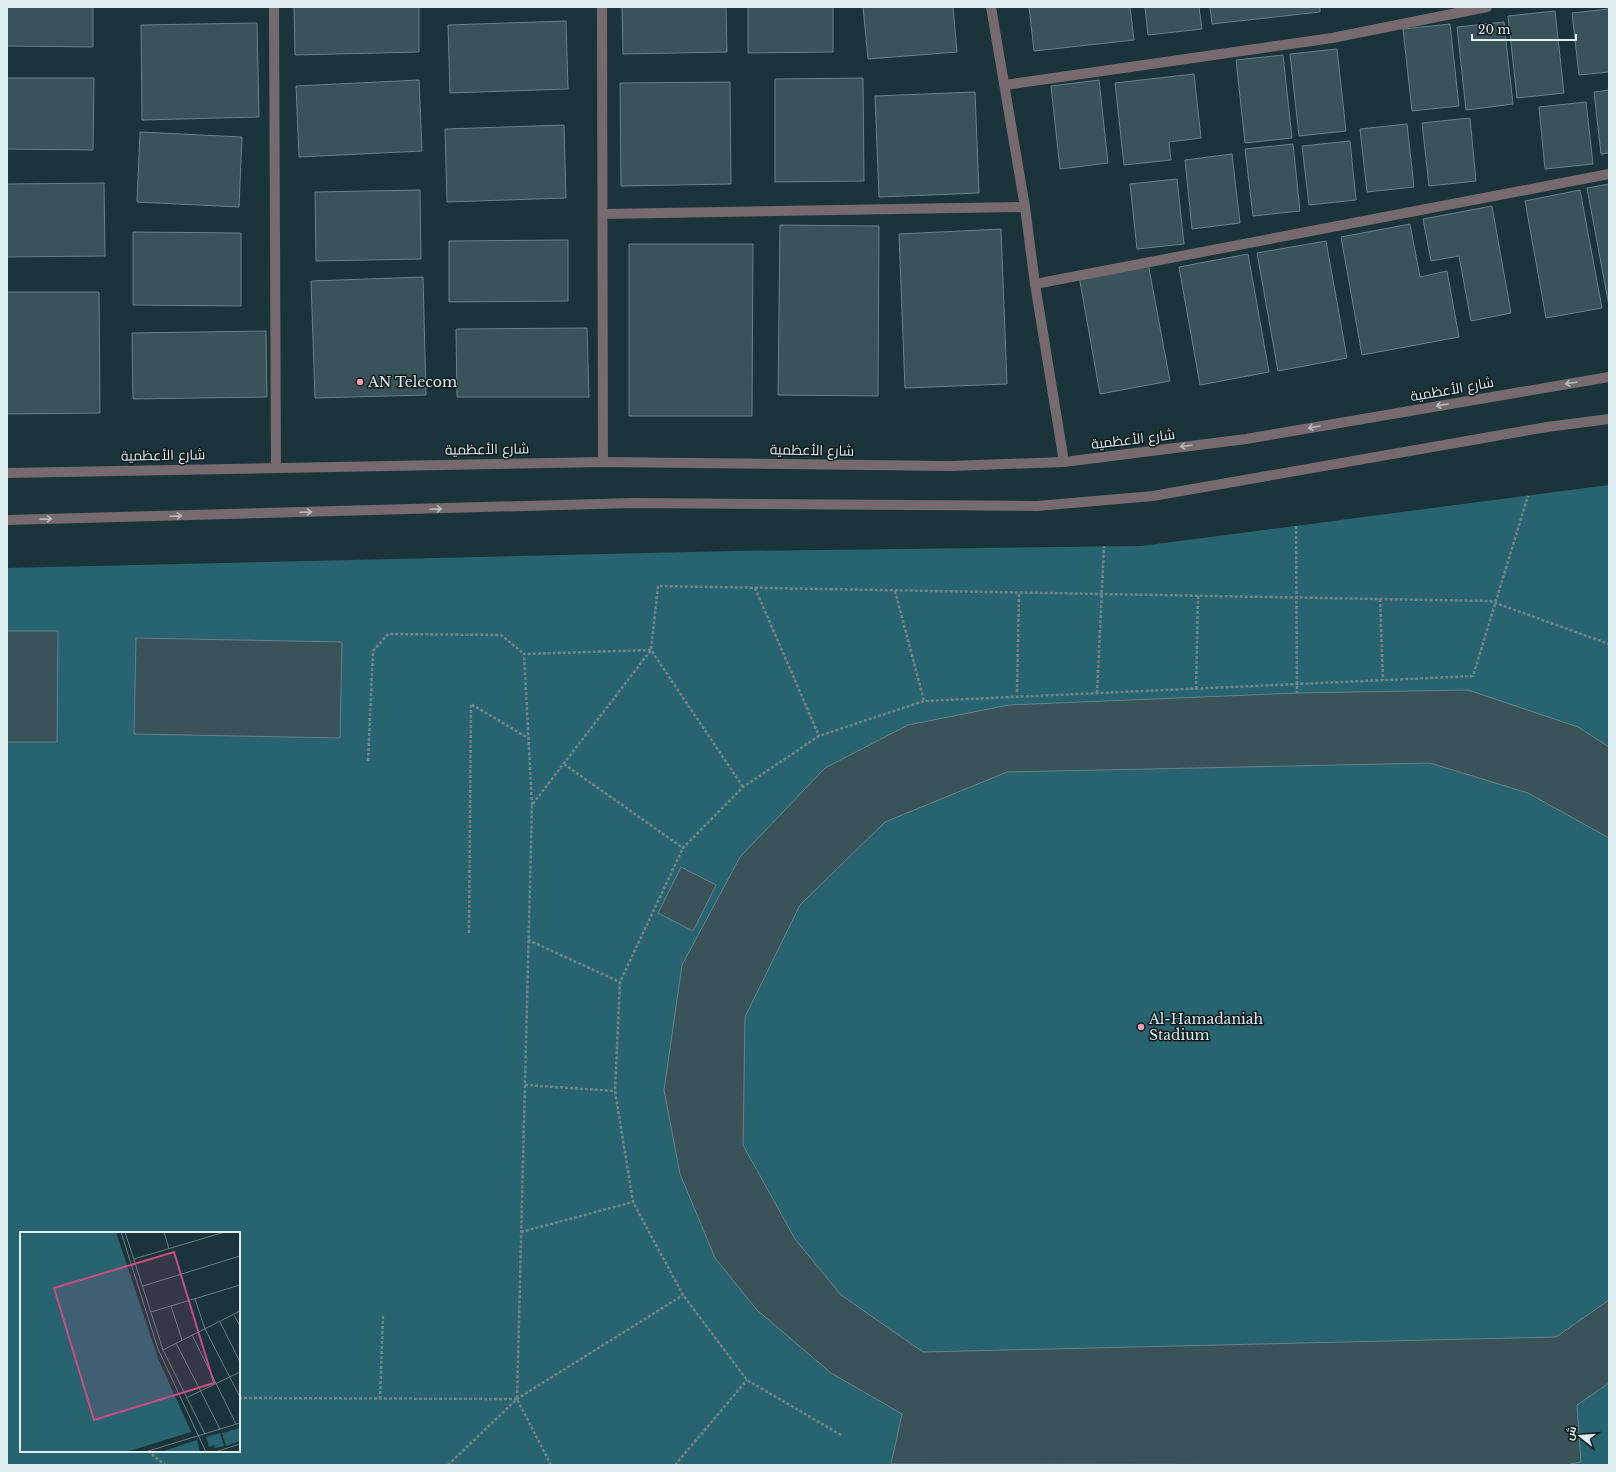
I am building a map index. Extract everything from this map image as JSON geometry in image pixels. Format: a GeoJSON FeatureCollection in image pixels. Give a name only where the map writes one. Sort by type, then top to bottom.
{"type":"FeatureCollection","features":[{"type":"Feature","properties":{"kind":"street"},"geometry":{"type":"LineString","coordinates":[[274,7],[276,467]]}},
{"type":"Feature","properties":{"kind":"street"},"geometry":{"type":"LineString","coordinates":[[602,7],[602,462]]}},
{"type":"Feature","properties":{"kind":"street"},"geometry":{"type":"LineString","coordinates":[[992,7],[1025,207],[1035,284],[1064,462]]}},
{"type":"Feature","properties":{"kind":"street"},"geometry":{"type":"LineString","coordinates":[[1005,85],[1332,38],[1487,7]]}},
{"type":"Feature","properties":{"kind":"street"},"geometry":{"type":"LineString","coordinates":[[1035,284],[1609,174]]}},
{"type":"Feature","properties":{"kind":"street"},"geometry":{"type":"LineString","coordinates":[[603,214],[1025,207]]}},
{"type":"Feature","properties":{"kind":"street","name":"شارع الأعظمية"},"geometry":{"type":"LineString","coordinates":[[7,473],[602,462],[950,466],[1064,462],[1246,438],[1609,376]]}},
{"type":"Feature","properties":{"kind":"street"},"geometry":{"type":"LineString","coordinates":[[7,520],[634,503],[1037,506],[1153,496],[1547,427],[1609,419]]}},
{"type":"Feature","properties":{"kind":"path"},"geometry":{"type":"LineString","coordinates":[[841,1435],[747,1380],[683,1295],[633,1202],[614,1091],[620,982],[683,848],[743,787],[819,736],[924,702],[1473,676],[1528,496]]}},
{"type":"Feature","properties":{"kind":"path"},"geometry":{"type":"LineString","coordinates":[[1296,526],[1297,693]]}},
{"type":"Feature","properties":{"kind":"path"},"geometry":{"type":"LineString","coordinates":[[1097,693],[1104,546]]}},
{"type":"Feature","properties":{"kind":"path"},"geometry":{"type":"LineString","coordinates":[[532,805],[652,650],[658,586],[1490,601],[1609,644]]}},
{"type":"Feature","properties":{"kind":"path"},"geometry":{"type":"LineString","coordinates":[[754,588],[819,736]]}},
{"type":"Feature","properties":{"kind":"path"},"geometry":{"type":"LineString","coordinates":[[895,591],[924,702]]}},
{"type":"Feature","properties":{"kind":"path"},"geometry":{"type":"LineString","coordinates":[[1017,692],[1019,593]]}},
{"type":"Feature","properties":{"kind":"path"},"geometry":{"type":"LineString","coordinates":[[1196,689],[1198,596]]}},
{"type":"Feature","properties":{"kind":"path"},"geometry":{"type":"LineString","coordinates":[[1380,599],[1383,680]]}},
{"type":"Feature","properties":{"kind":"path"},"geometry":{"type":"LineString","coordinates":[[368,761],[373,651],[388,634],[501,635],[524,654],[652,650]]}},
{"type":"Feature","properties":{"kind":"path"},"geometry":{"type":"LineString","coordinates":[[652,650],[743,787]]}},
{"type":"Feature","properties":{"kind":"path"},"geometry":{"type":"LineString","coordinates":[[524,654],[532,805],[517,1399],[551,1465]]}},
{"type":"Feature","properties":{"kind":"path"},"geometry":{"type":"LineString","coordinates":[[469,933],[471,704],[528,738]]}},
{"type":"Feature","properties":{"kind":"path"},"geometry":{"type":"LineString","coordinates":[[564,764],[683,848]]}},
{"type":"Feature","properties":{"kind":"path"},"geometry":{"type":"LineString","coordinates":[[528,940],[620,982]]}},
{"type":"Feature","properties":{"kind":"path"},"geometry":{"type":"LineString","coordinates":[[524,1085],[614,1091]]}},
{"type":"Feature","properties":{"kind":"path"},"geometry":{"type":"LineString","coordinates":[[521,1232],[633,1202]]}},
{"type":"Feature","properties":{"kind":"path"},"geometry":{"type":"LineString","coordinates":[[448,1465],[517,1399],[683,1295]]}},
{"type":"Feature","properties":{"kind":"path"},"geometry":{"type":"LineString","coordinates":[[380,1399],[383,1316]]}},
{"type":"Feature","properties":{"kind":"path"},"geometry":{"type":"LineString","coordinates":[[675,1465],[747,1380]]}},
{"type":"Feature","properties":{"kind":"path"},"geometry":{"type":"LineString","coordinates":[[240,1398],[517,1399]]}},
{"type":"Feature","properties":{"kind":"path"},"geometry":{"type":"LineString","coordinates":[[149,1452],[165,1465]]}},
{"type":"Feature","properties":{"kind":"shaded area"},"geometry":{"type":"Polygon","coordinates":[[[1609,485],[1609,1465],[7,1465],[7,568],[733,551],[1141,546],[1609,485]]]}},
{"type":"Feature","properties":{"kind":"building"},"geometry":{"type":"Polygon","coordinates":[[[7,7],[93,7],[93,47],[7,46],[7,7]]]}},
{"type":"Feature","properties":{"kind":"building"},"geometry":{"type":"Polygon","coordinates":[[[294,7],[419,7],[419,52],[295,55],[294,7]]]}},
{"type":"Feature","properties":{"kind":"building"},"geometry":{"type":"Polygon","coordinates":[[[622,7],[726,7],[727,52],[623,54],[622,7]]]}},
{"type":"Feature","properties":{"kind":"building"},"geometry":{"type":"Polygon","coordinates":[[[748,7],[833,7],[833,52],[748,53],[748,7]]]}},
{"type":"Feature","properties":{"kind":"building"},"geometry":{"type":"Polygon","coordinates":[[[863,7],[953,7],[957,52],[868,59],[863,7]]]}},
{"type":"Feature","properties":{"kind":"building"},"geometry":{"type":"Polygon","coordinates":[[[1029,7],[1130,7],[1134,40],[1034,51],[1029,7]]]}},
{"type":"Feature","properties":{"kind":"building"},"geometry":{"type":"Polygon","coordinates":[[[1145,7],[1199,7],[1202,29],[1148,35],[1145,7]]]}},
{"type":"Feature","properties":{"kind":"building"},"geometry":{"type":"Polygon","coordinates":[[[1210,7],[1320,7],[1320,12],[1212,24],[1210,7]]]}},
{"type":"Feature","properties":{"kind":"building"},"geometry":{"type":"Polygon","coordinates":[[[1609,9],[1609,72],[1579,75],[1572,13],[1609,9]]]}},
{"type":"Feature","properties":{"kind":"building"},"geometry":{"type":"Polygon","coordinates":[[[1555,11],[1564,93],[1517,98],[1508,16],[1555,11]]]}},
{"type":"Feature","properties":{"kind":"building"},"geometry":{"type":"Polygon","coordinates":[[[566,21],[568,89],[450,93],[448,25],[566,21]]]}},
{"type":"Feature","properties":{"kind":"building"},"geometry":{"type":"Polygon","coordinates":[[[1504,22],[1513,104],[1466,110],[1457,27],[1504,22]]]}},
{"type":"Feature","properties":{"kind":"building"},"geometry":{"type":"Polygon","coordinates":[[[257,23],[259,117],[142,120],[141,25],[257,23]]]}},
{"type":"Feature","properties":{"kind":"building"},"geometry":{"type":"Polygon","coordinates":[[[1450,24],[1459,106],[1412,111],[1403,29],[1450,24]]]}},
{"type":"Feature","properties":{"kind":"building"},"geometry":{"type":"Polygon","coordinates":[[[1337,49],[1346,131],[1299,136],[1290,54],[1337,49]]]}},
{"type":"Feature","properties":{"kind":"building"},"geometry":{"type":"Polygon","coordinates":[[[1283,55],[1292,138],[1245,143],[1236,60],[1283,55]]]}},
{"type":"Feature","properties":{"kind":"building"},"geometry":{"type":"Polygon","coordinates":[[[1194,74],[1201,138],[1169,142],[1171,160],[1124,165],[1115,83],[1194,74]]]}},
{"type":"Feature","properties":{"kind":"building"},"geometry":{"type":"Polygon","coordinates":[[[7,78],[94,78],[93,150],[7,149],[7,78]]]}},
{"type":"Feature","properties":{"kind":"building"},"geometry":{"type":"Polygon","coordinates":[[[863,78],[864,181],[775,182],[775,79],[863,78]]]}},
{"type":"Feature","properties":{"kind":"building"},"geometry":{"type":"Polygon","coordinates":[[[419,80],[422,151],[299,157],[296,86],[419,80]]]}},
{"type":"Feature","properties":{"kind":"building"},"geometry":{"type":"Polygon","coordinates":[[[1099,80],[1108,163],[1060,169],[1051,86],[1099,80]]]}},
{"type":"Feature","properties":{"kind":"building"},"geometry":{"type":"Polygon","coordinates":[[[730,82],[731,184],[621,186],[620,83],[730,82]]]}},
{"type":"Feature","properties":{"kind":"building"},"geometry":{"type":"Polygon","coordinates":[[[1609,90],[1609,153],[1601,154],[1594,92],[1609,90]]]}},
{"type":"Feature","properties":{"kind":"building"},"geometry":{"type":"Polygon","coordinates":[[[975,92],[979,193],[879,197],[875,96],[975,92]]]}},
{"type":"Feature","properties":{"kind":"building"},"geometry":{"type":"Polygon","coordinates":[[[1586,102],[1593,164],[1545,169],[1539,107],[1586,102]]]}},
{"type":"Feature","properties":{"kind":"building"},"geometry":{"type":"Polygon","coordinates":[[[1470,118],[1476,181],[1429,186],[1422,123],[1470,118]]]}},
{"type":"Feature","properties":{"kind":"building"},"geometry":{"type":"Polygon","coordinates":[[[1407,124],[1414,187],[1367,192],[1360,129],[1407,124]]]}},
{"type":"Feature","properties":{"kind":"building"},"geometry":{"type":"Polygon","coordinates":[[[564,125],[566,198],[447,202],[445,129],[564,125]]]}},
{"type":"Feature","properties":{"kind":"building"},"geometry":{"type":"Polygon","coordinates":[[[140,132],[242,137],[239,207],[137,202],[140,132]]]}},
{"type":"Feature","properties":{"kind":"building"},"geometry":{"type":"Polygon","coordinates":[[[1350,141],[1356,200],[1309,205],[1302,146],[1350,141]]]}},
{"type":"Feature","properties":{"kind":"building"},"geometry":{"type":"Polygon","coordinates":[[[1293,144],[1300,211],[1253,216],[1245,149],[1293,144]]]}},
{"type":"Feature","properties":{"kind":"building"},"geometry":{"type":"Polygon","coordinates":[[[1232,154],[1240,223],[1192,229],[1185,160],[1232,154]]]}},
{"type":"Feature","properties":{"kind":"building"},"geometry":{"type":"Polygon","coordinates":[[[1177,179],[1184,244],[1137,249],[1130,184],[1177,179]]]}},
{"type":"Feature","properties":{"kind":"building"},"geometry":{"type":"Polygon","coordinates":[[[104,183],[105,256],[7,257],[7,184],[104,183]]]}},
{"type":"Feature","properties":{"kind":"building"},"geometry":{"type":"Polygon","coordinates":[[[1609,184],[1609,306],[1587,188],[1609,184]]]}},
{"type":"Feature","properties":{"kind":"building"},"geometry":{"type":"Polygon","coordinates":[[[420,190],[421,259],[316,261],[315,192],[420,190]]]}},
{"type":"Feature","properties":{"kind":"building"},"geometry":{"type":"Polygon","coordinates":[[[1580,190],[1602,308],[1546,318],[1525,201],[1580,190]]]}},
{"type":"Feature","properties":{"kind":"building"},"geometry":{"type":"Polygon","coordinates":[[[1492,206],[1511,313],[1471,321],[1459,256],[1431,261],[1423,219],[1492,206]]]}},
{"type":"Feature","properties":{"kind":"building"},"geometry":{"type":"Polygon","coordinates":[[[1410,224],[1420,277],[1447,271],[1459,337],[1362,355],[1341,237],[1410,224]]]}},
{"type":"Feature","properties":{"kind":"building"},"geometry":{"type":"Polygon","coordinates":[[[780,225],[879,226],[878,396],[778,395],[780,225]]]}},
{"type":"Feature","properties":{"kind":"building"},"geometry":{"type":"Polygon","coordinates":[[[1001,229],[1007,384],[905,388],[899,234],[1001,229]]]}},
{"type":"Feature","properties":{"kind":"building"},"geometry":{"type":"Polygon","coordinates":[[[133,232],[241,233],[241,306],[133,305],[133,232]]]}},
{"type":"Feature","properties":{"kind":"building"},"geometry":{"type":"Polygon","coordinates":[[[568,240],[568,301],[449,302],[449,241],[568,240]]]}},
{"type":"Feature","properties":{"kind":"building"},"geometry":{"type":"Polygon","coordinates":[[[1326,241],[1347,358],[1278,371],[1257,253],[1326,241]]]}},
{"type":"Feature","properties":{"kind":"building"},"geometry":{"type":"Polygon","coordinates":[[[629,244],[753,244],[752,416],[629,416],[629,244]]]}},
{"type":"Feature","properties":{"kind":"building"},"geometry":{"type":"Polygon","coordinates":[[[1248,254],[1269,372],[1200,385],[1179,267],[1248,254]]]}},
{"type":"Feature","properties":{"kind":"building"},"geometry":{"type":"Polygon","coordinates":[[[1148,263],[1170,381],[1100,394],[1079,276],[1148,263]]]}},
{"type":"Feature","properties":{"kind":"building"},"geometry":{"type":"Polygon","coordinates":[[[423,277],[426,395],[315,398],[311,281],[423,277]]]}},
{"type":"Feature","properties":{"kind":"building"},"geometry":{"type":"Polygon","coordinates":[[[7,292],[99,292],[100,413],[7,414],[7,292]]]}},
{"type":"Feature","properties":{"kind":"building"},"geometry":{"type":"Polygon","coordinates":[[[587,328],[589,397],[457,397],[456,329],[587,328]]]}},
{"type":"Feature","properties":{"kind":"building"},"geometry":{"type":"Polygon","coordinates":[[[266,331],[267,397],[133,399],[132,333],[266,331]]]}},
{"type":"Feature","properties":{"kind":"building"},"geometry":{"type":"Polygon","coordinates":[[[7,631],[58,631],[57,742],[7,742],[7,631]]]}},
{"type":"Feature","properties":{"kind":"building"},"geometry":{"type":"Polygon","coordinates":[[[136,638],[342,642],[340,738],[134,734],[136,638]]]}},
{"type":"Feature","properties":{"kind":"building"},"geometry":{"type":"Polygon","coordinates":[[[1468,690],[1578,727],[1609,747],[1609,838],[1528,793],[1430,763],[1007,772],[885,822],[800,905],[745,1017],[743,1145],[795,1239],[841,1295],[923,1352],[1556,1337],[1609,1300],[1609,1383],[1577,1405],[1581,1462],[1566,1465],[891,1464],[902,1414],[831,1373],[757,1310],[715,1258],[680,1174],[664,1090],[682,965],[740,857],[825,768],[908,725],[1009,705],[1297,693],[1468,690]]]}},
{"type":"Feature","properties":{"kind":"building"},"geometry":{"type":"Polygon","coordinates":[[[681,867],[716,885],[693,931],[658,913],[681,867]]]}},
{"type":"Feature","properties":{"kind":"place","name":"AN Telecom"},"geometry":{"type":"Point","coordinates":[360,382]}},
{"type":"Feature","properties":{"kind":"place","name":"Al-Hamadaniah Stadium"},"geometry":{"type":"Point","coordinates":[1141,1027]}}]}
